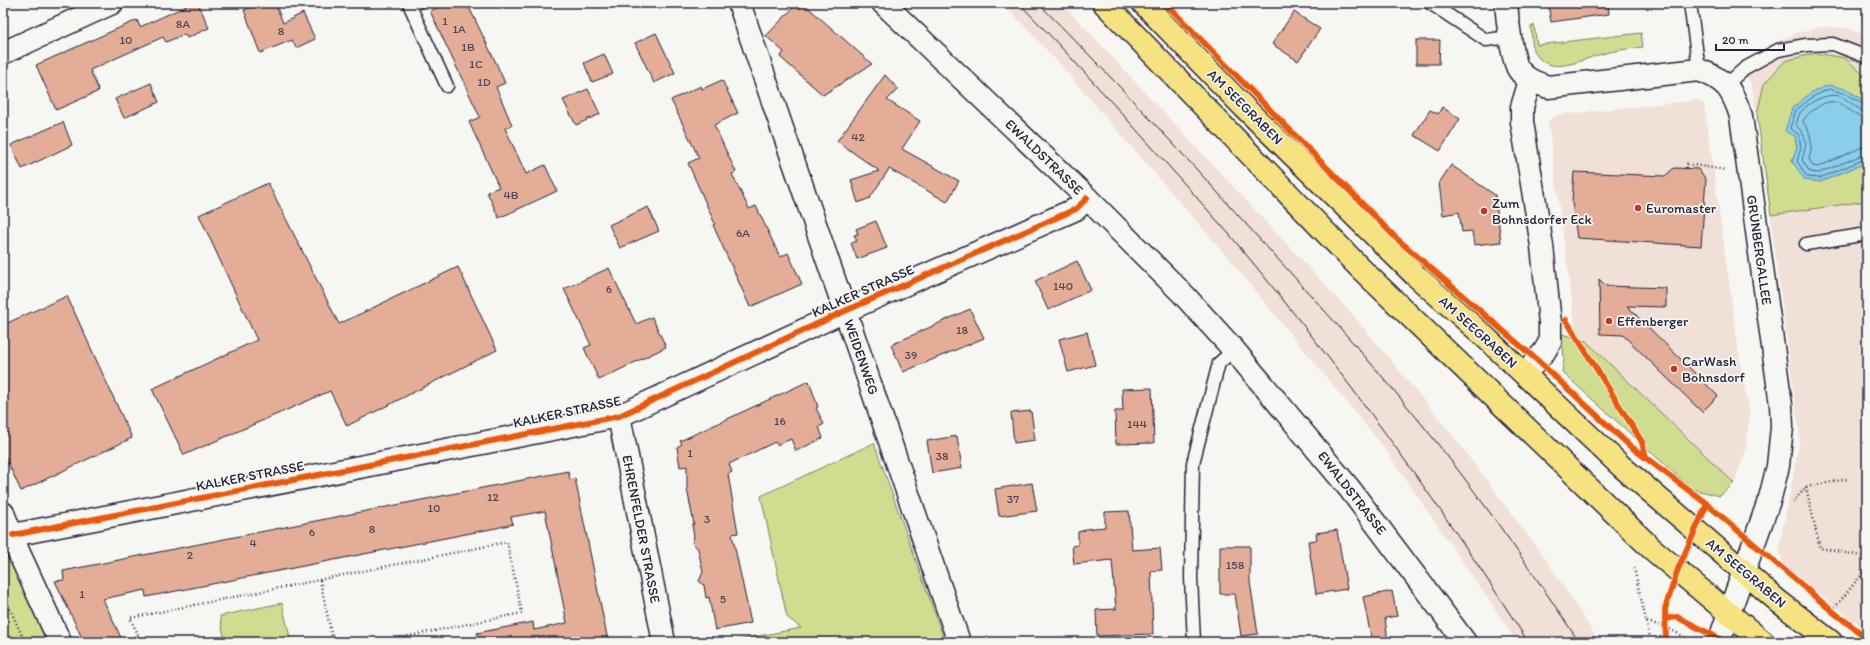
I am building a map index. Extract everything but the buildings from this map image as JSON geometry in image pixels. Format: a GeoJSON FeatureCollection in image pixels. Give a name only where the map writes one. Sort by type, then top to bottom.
{"type":"FeatureCollection","features":[{"type":"Feature","properties":{"kind":"main road","name":"AM SEEGRABEN"},"geometry":{"type":"LineString","coordinates":[[1104,3],[1366,274],[1651,548],[1763,642]]}},
{"type":"Feature","properties":{"kind":"main road","name":"AM SEEGRABEN"},"geometry":{"type":"LineString","coordinates":[[1143,3],[1386,249],[1531,368],[1621,466],[1743,569],[1778,601],[1831,642]]}},
{"type":"Feature","properties":{"kind":"street"},"geometry":{"type":"LineString","coordinates":[[3,53],[112,3]]}},
{"type":"Feature","properties":{"kind":"street","name":"WEIDENWEG"},"geometry":{"type":"LineString","coordinates":[[739,3],[959,642]]}},
{"type":"Feature","properties":{"kind":"street","name":"EWALDSTRASSE"},"geometry":{"type":"LineString","coordinates":[[882,3],[1087,198],[1183,294],[1234,350],[1349,488],[1465,642]]}},
{"type":"Feature","properties":{"kind":"street"},"geometry":{"type":"LineString","coordinates":[[1506,3],[1510,37],[1518,70],[1530,81],[1522,107],[1522,122],[1542,246],[1550,323],[1550,342],[1531,368]]}},
{"type":"Feature","properties":{"kind":"street","name":"GRÜNBERGALLEE"},"geometry":{"type":"LineString","coordinates":[[1530,81],[1548,87],[1699,70],[1716,76],[1726,85],[1735,98],[1741,116],[1747,169],[1781,405],[1782,427],[1778,466],[1770,498],[1743,569],[1719,642]]}},
{"type":"Feature","properties":{"kind":"street","name":"KALKER STRASSE"},"geometry":{"type":"LineString","coordinates":[[13,535],[619,416],[845,311],[1076,210],[1087,198]]}},
{"type":"Feature","properties":{"kind":"street","name":"EHRENFELDER STRASSE"},"geometry":{"type":"LineString","coordinates":[[619,416],[664,642]]}},
{"type":"Feature","properties":{"kind":"street"},"geometry":{"type":"LineString","coordinates":[[3,513],[13,535],[18,551],[60,642]]}},
{"type":"Feature","properties":{"kind":"lane"},"geometry":{"type":"LineString","coordinates":[[417,3],[410,6],[448,86]]}},
{"type":"Feature","properties":{"kind":"lane"},"geometry":{"type":"LineString","coordinates":[[1430,3],[1486,40],[1510,37]]}},
{"type":"Feature","properties":{"kind":"lane"},"geometry":{"type":"LineString","coordinates":[[1690,3],[1699,70]]}},
{"type":"Feature","properties":{"kind":"lane"},"geometry":{"type":"LineString","coordinates":[[1726,85],[1745,68],[1778,50],[1806,45],[1833,44],[1867,57]]}},
{"type":"Feature","properties":{"kind":"lane"},"geometry":{"type":"LineString","coordinates":[[1806,244],[1867,234]]}},
{"type":"Feature","properties":{"kind":"lane"},"geometry":{"type":"LineString","coordinates":[[1194,642],[1191,570],[1193,463],[1219,364],[1234,350]]}},
{"type":"Feature","properties":{"kind":"path"},"geometry":{"type":"LineString","coordinates":[[1686,168],[1687,164],[1725,170],[1747,169]]}},
{"type":"Feature","properties":{"kind":"path"},"geometry":{"type":"LineString","coordinates":[[1810,486],[1847,479]]}},
{"type":"Feature","properties":{"kind":"path"},"geometry":{"type":"LineString","coordinates":[[1806,487],[1820,548],[1860,556]]}},
{"type":"Feature","properties":{"kind":"path"},"geometry":{"type":"LineString","coordinates":[[142,642],[130,618],[507,542],[522,613],[379,642]]}},
{"type":"Feature","properties":{"kind":"path"},"geometry":{"type":"LineString","coordinates":[[1634,568],[1651,642]]}},
{"type":"Feature","properties":{"kind":"path"},"geometry":{"type":"LineString","coordinates":[[1832,611],[1867,568]]}},
{"type":"Feature","properties":{"kind":"path"},"geometry":{"type":"LineString","coordinates":[[320,580],[333,642]]}},
{"type":"Feature","properties":{"kind":"path"},"geometry":{"type":"LineString","coordinates":[[3,594],[26,642]]}},
{"type":"Feature","properties":{"kind":"path"},"geometry":{"type":"LineString","coordinates":[[1666,619],[1666,630]]}},
{"type":"Feature","properties":{"kind":"path"},"geometry":{"type":"LineString","coordinates":[[1647,622],[1686,638]]}},
{"type":"Feature","properties":{"kind":"shaded area"},"geometry":{"type":"Polygon","coordinates":[[[1003,3],[1061,3],[1351,313],[1451,433],[1547,561],[1599,642],[1516,642],[1382,445],[1224,253],[1057,61],[1003,3]]]}},
{"type":"Feature","properties":{"kind":"shaded area"},"geometry":{"type":"Polygon","coordinates":[[[1820,27],[1846,28],[1867,36],[1867,631],[1784,566],[1779,549],[1800,439],[1757,114],[1752,87],[1745,68],[1770,45],[1794,34],[1820,27]]]}},
{"type":"Feature","properties":{"kind":"shaded area"},"geometry":{"type":"Polygon","coordinates":[[[1698,100],[1704,104],[1742,375],[1750,414],[1745,453],[1734,483],[1576,332],[1548,121],[1558,115],[1698,100]]]}},
{"type":"Feature","properties":{"kind":"green space"},"geometry":{"type":"Polygon","coordinates":[[[1534,25],[1537,45],[1641,33],[1643,47],[1619,50],[1572,64],[1548,64],[1541,60],[1534,51],[1531,27],[1534,25]]]}},
{"type":"Feature","properties":{"kind":"green space"},"geometry":{"type":"Polygon","coordinates":[[[1815,53],[1845,58],[1867,78],[1867,103],[1846,89],[1795,136],[1797,148],[1792,161],[1820,182],[1867,162],[1867,201],[1771,215],[1757,114],[1764,84],[1785,61],[1815,53]]]}},
{"type":"Feature","properties":{"kind":"green space"},"geometry":{"type":"Polygon","coordinates":[[[1562,334],[1586,341],[1734,483],[1720,496],[1692,489],[1562,372],[1564,360],[1562,334]]]}},
{"type":"Feature","properties":{"kind":"green space"},"geometry":{"type":"Polygon","coordinates":[[[874,443],[945,642],[727,642],[801,628],[787,617],[761,496],[874,443]]]}},
{"type":"Feature","properties":{"kind":"green space"},"geometry":{"type":"Polygon","coordinates":[[[3,531],[54,642],[3,642],[3,531]]]}},
{"type":"Feature","properties":{"kind":"green space"},"geometry":{"type":"Polygon","coordinates":[[[282,603],[291,642],[225,642],[220,616],[282,603]]]}},
{"type":"Feature","properties":{"kind":"water"},"geometry":{"type":"Polygon","coordinates":[[[1829,85],[1846,89],[1867,103],[1867,162],[1820,182],[1805,180],[1792,161],[1797,148],[1795,136],[1785,131],[1792,108],[1812,92],[1829,85]]]}},
{"type":"Feature","properties":{"kind":"tram line"},"geometry":{"type":"LineString","coordinates":[[1019,3],[1102,91],[1229,234],[1309,332],[1422,485],[1494,589],[1528,642]]}},
{"type":"Feature","properties":{"kind":"tram line"},"geometry":{"type":"LineString","coordinates":[[1038,3],[1096,62],[1180,152],[1374,367],[1437,443],[1492,516],[1528,566],[1579,642]]}},
{"type":"Feature","properties":{"kind":"cycle path"},"geometry":{"type":"LineString","coordinates":[[1165,3],[1396,238],[1538,361],[1630,446],[1707,504],[1832,611],[1867,638]]}},
{"type":"Feature","properties":{"kind":"cycle path"},"geometry":{"type":"LineString","coordinates":[[13,535],[619,416],[845,311],[1076,209],[1087,198]]}},
{"type":"Feature","properties":{"kind":"cycle path"},"geometry":{"type":"LineString","coordinates":[[1566,320],[1642,442],[1646,458]]}},
{"type":"Feature","properties":{"kind":"cycle path"},"geometry":{"type":"LineString","coordinates":[[1666,642],[1665,609],[1678,569],[1707,504]]}},
{"type":"Feature","properties":{"kind":"cycle path"},"geometry":{"type":"LineString","coordinates":[[1665,619],[1677,617],[1726,642]]}},
{"type":"Feature","properties":{"kind":"place","name":"Euromaster"},"geometry":{"type":"Point","coordinates":[1638,208]}},
{"type":"Feature","properties":{"kind":"place","name":"Zum Bohnsdorfer Eck"},"geometry":{"type":"Point","coordinates":[1484,211]}},
{"type":"Feature","properties":{"kind":"place","name":"Effenberger"},"geometry":{"type":"Point","coordinates":[1609,321]}},
{"type":"Feature","properties":{"kind":"place","name":"CarWash Bohnsdorf"},"geometry":{"type":"Point","coordinates":[1674,369]}}]}
